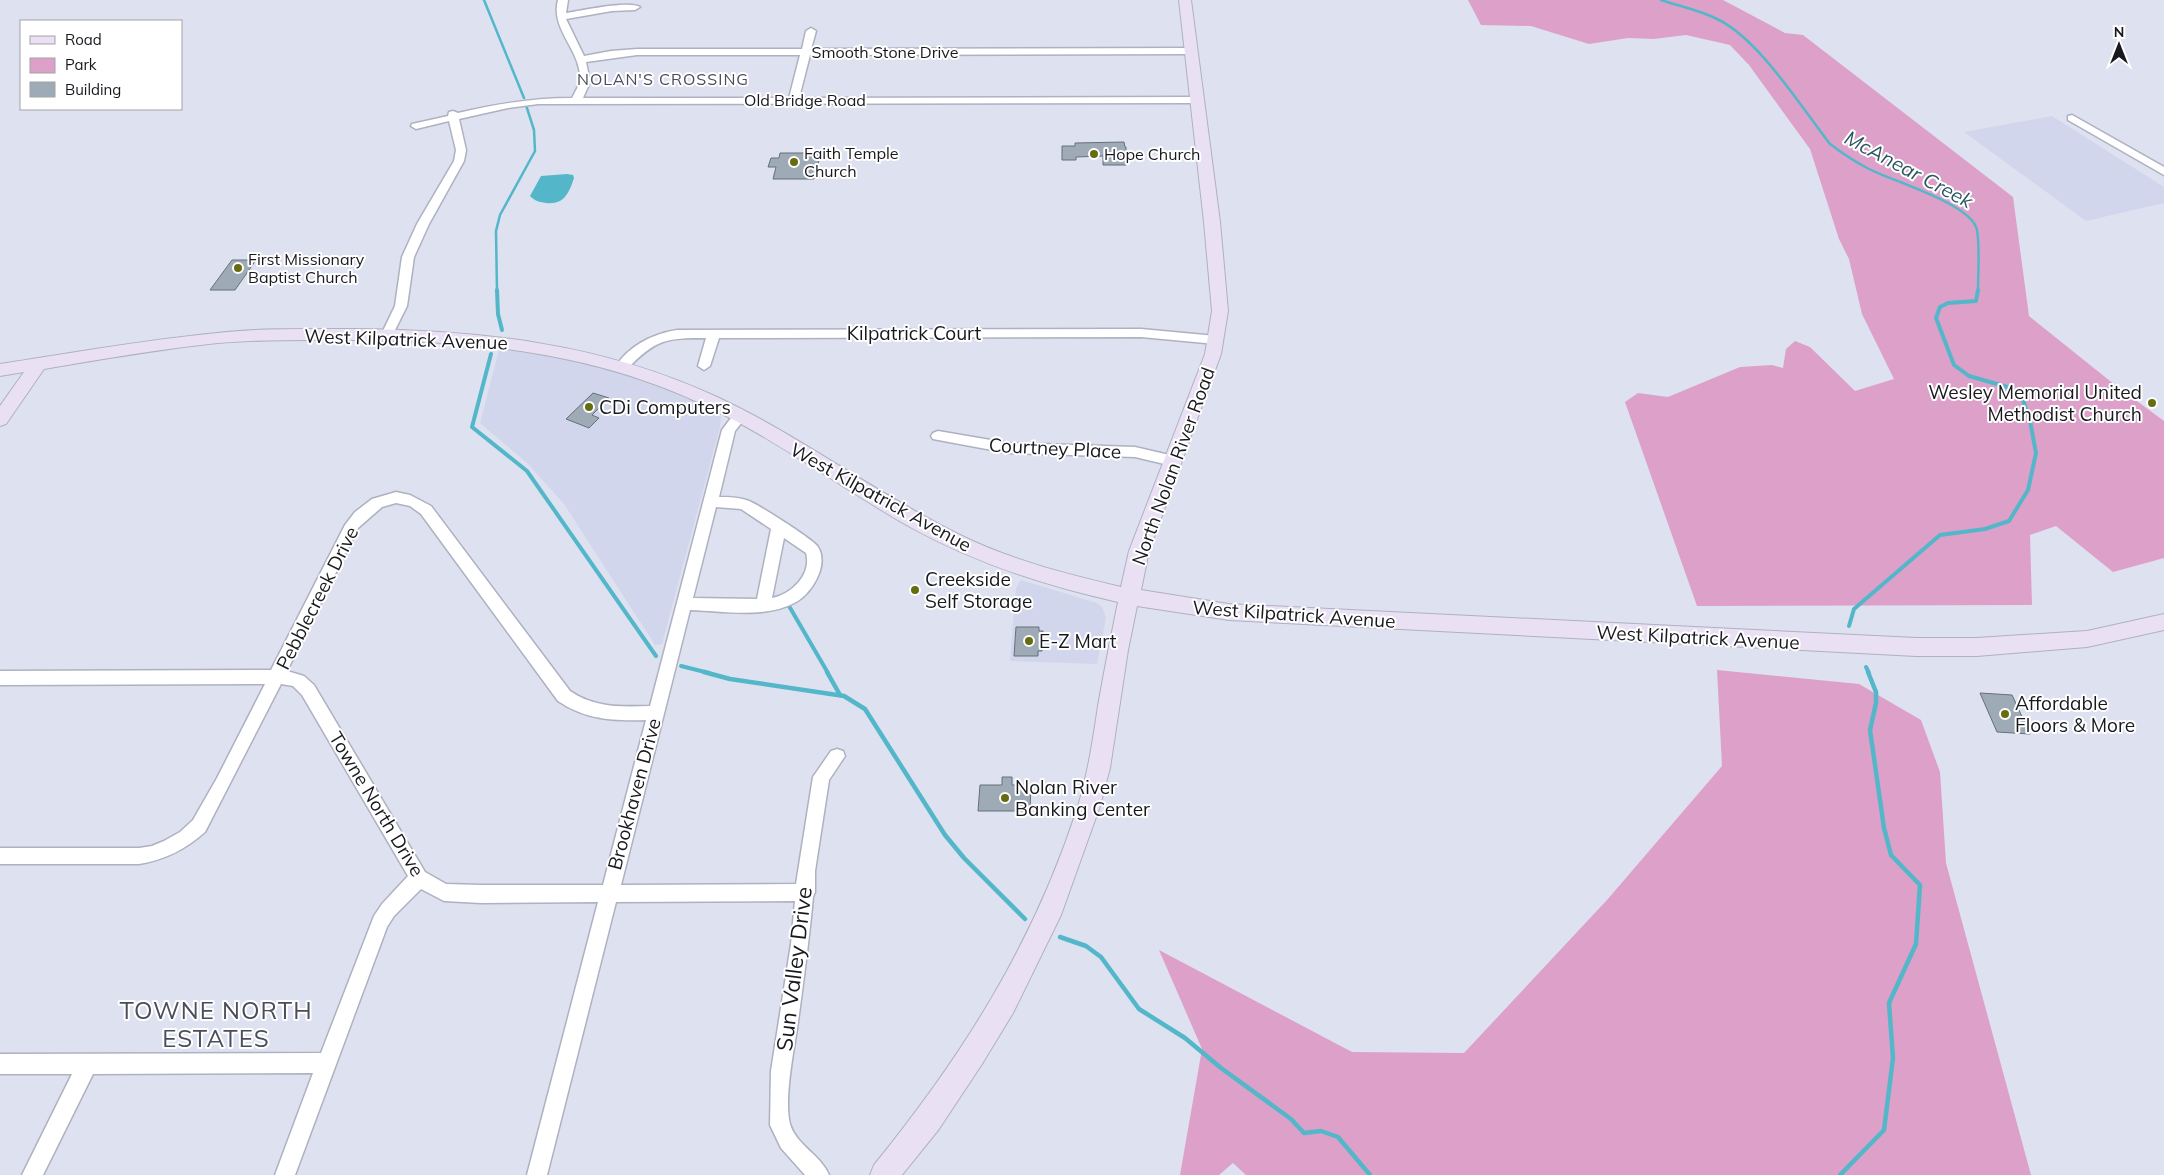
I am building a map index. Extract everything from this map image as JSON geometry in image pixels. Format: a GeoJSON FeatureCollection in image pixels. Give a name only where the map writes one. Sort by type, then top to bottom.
{"type":"FeatureCollection","features":[{"type":"Feature","properties":{"kind":"main road","name":"North Nolan River Road"},"geometry":{"type":"LineString","coordinates":[[884,1175],[929,1119],[973,1055],[1004,1004],[1042,930],[1094,787],[1128,595],[1138,551],[1210,367],[1220,311],[1212,222],[1185,0]]}},
{"type":"Feature","properties":{"kind":"main road","name":"West Kilpatrick Avenue"},"geometry":{"type":"LineString","coordinates":[[0,370],[220,338],[290,335],[387,335],[496,340],[548,348],[622,366],[683,388],[740,417],[924,525],[955,541],[989,555],[1039,573],[1128,595],[1194,608],[1264,616],[1916,647],[1976,647],[2087,639],[2164,622]]}},
{"type":"Feature","properties":{"kind":"main road"},"geometry":{"type":"LineString","coordinates":[[0,420],[38,364]]}},
{"type":"Feature","properties":{"kind":"street"},"geometry":{"type":"LineString","coordinates":[[563,0],[561,3],[561,18],[580,60],[585,79],[576,101]]}},
{"type":"Feature","properties":{"kind":"street"},"geometry":{"type":"LineString","coordinates":[[561,18],[612,8],[635,8]]}},
{"type":"Feature","properties":{"kind":"street"},"geometry":{"type":"LineString","coordinates":[[792,100],[811,31]]}},
{"type":"Feature","properties":{"kind":"street","name":"Smooth Stone Drive"},"geometry":{"type":"LineString","coordinates":[[580,60],[611,54],[637,52],[1191,51]]}},
{"type":"Feature","properties":{"kind":"street","name":"Old Bridge Road"},"geometry":{"type":"LineString","coordinates":[[416,126],[453,116],[528,101],[1196,100]]}},
{"type":"Feature","properties":{"kind":"street"},"geometry":{"type":"LineString","coordinates":[[387,335],[401,306],[408,257],[423,224],[459,161],[461,150],[453,116]]}},
{"type":"Feature","properties":{"kind":"street"},"geometry":{"type":"LineString","coordinates":[[2072,118],[2164,172]]}},
{"type":"Feature","properties":{"kind":"street","name":"Kilpatrick Court"},"geometry":{"type":"LineString","coordinates":[[622,366],[644,346],[658,338],[677,334],[1132,333],[1216,340]]}},
{"type":"Feature","properties":{"kind":"street"},"geometry":{"type":"LineString","coordinates":[[704,366],[714,334]]}},
{"type":"Feature","properties":{"kind":"street","name":"Brookhaven Drive"},"geometry":{"type":"LineString","coordinates":[[536,1175],[729,430],[740,417]]}},
{"type":"Feature","properties":{"kind":"street","name":"Courtney Place"},"geometry":{"type":"LineString","coordinates":[[938,436],[1008,448],[1135,452],[1173,461]]}},
{"type":"Feature","properties":{"kind":"street","name":"Pebblecreek Drive"},"geometry":{"type":"LineString","coordinates":[[0,856],[139,856],[153,854],[186,838],[199,826],[352,525],[374,504],[385,499],[402,498],[414,500],[426,510],[564,696],[575,706],[602,713],[656,713]]}},
{"type":"Feature","properties":{"kind":"street"},"geometry":{"type":"LineString","coordinates":[[683,604],[763,605],[782,602],[793,597],[811,576],[815,567],[816,556],[812,549],[779,526],[745,505],[732,502],[710,502]]}},
{"type":"Feature","properties":{"kind":"street"},"geometry":{"type":"LineString","coordinates":[[763,605],[779,526]]}},
{"type":"Feature","properties":{"kind":"street","name":"Towne North Drive"},"geometry":{"type":"LineString","coordinates":[[0,678],[289,677],[305,685],[419,878],[436,890],[452,894],[806,892]]}},
{"type":"Feature","properties":{"kind":"street","name":"Sun Valley Drive"},"geometry":{"type":"LineString","coordinates":[[819,1175],[788,1141],[780,1125],[778,1106],[781,1071],[800,944],[806,892],[806,871],[821,777],[837,756]]}},
{"type":"Feature","properties":{"kind":"street"},"geometry":{"type":"LineString","coordinates":[[284,1175],[380,922],[388,910],[419,878]]}},
{"type":"Feature","properties":{"kind":"street"},"geometry":{"type":"LineString","coordinates":[[0,1064],[327,1063]]}},
{"type":"Feature","properties":{"kind":"street"},"geometry":{"type":"LineString","coordinates":[[32,1175],[87,1065]]}},
{"type":"Feature","properties":{"kind":"shaded area"},"geometry":{"type":"Polygon","coordinates":[[[2052,116],[2164,187],[2164,203],[2086,221],[1964,132],[2052,116]]]}},
{"type":"Feature","properties":{"kind":"shaded area"},"geometry":{"type":"Polygon","coordinates":[[[500,346],[545,353],[616,372],[665,389],[707,407],[721,417],[720,427],[662,644],[655,645],[564,504],[527,463],[480,423],[500,346]]]}},
{"type":"Feature","properties":{"kind":"shaded area"},"geometry":{"type":"Polygon","coordinates":[[[1021,580],[1097,603],[1102,607],[1106,618],[1097,664],[1010,661],[1016,588],[1021,580]]]}},
{"type":"Feature","properties":{"kind":"green space"},"geometry":{"type":"Polygon","coordinates":[[[1468,0],[1723,0],[1785,33],[1803,35],[2013,197],[2029,316],[2115,385],[2164,421],[2164,558],[2113,572],[2056,526],[2030,535],[2032,605],[1697,606],[1625,402],[1638,393],[1668,397],[1740,367],[1772,365],[1783,368],[1786,349],[1795,341],[1810,347],[1855,391],[1894,379],[1862,314],[1849,259],[1839,239],[1810,149],[1749,65],[1730,45],[1686,35],[1654,39],[1628,38],[1589,44],[1531,26],[1481,25],[1468,0]]]}},
{"type":"Feature","properties":{"kind":"green space"},"geometry":{"type":"Polygon","coordinates":[[[1717,670],[1859,684],[1921,720],[1940,772],[1946,863],[2031,1175],[1246,1175],[1233,1163],[1219,1175],[1180,1175],[1202,1049],[1159,950],[1352,1052],[1464,1053],[1607,900],[1722,766],[1717,670]]]}},
{"type":"Feature","properties":{"kind":"water"},"geometry":{"type":"Polygon","coordinates":[[[573,175],[574,178],[568,193],[561,200],[546,203],[537,201],[530,196],[541,176],[573,175]]]}},
{"type":"Feature","properties":{"kind":"building","name":"Hope Church"},"geometry":{"type":"Polygon","coordinates":[[[1124,142],[1126,147],[1126,165],[1103,165],[1103,156],[1076,157],[1076,160],[1062,160],[1062,146],[1075,146],[1075,143],[1124,142]]]}},
{"type":"Feature","properties":{"kind":"building","name":"Faith Temple Church"},"geometry":{"type":"Polygon","coordinates":[[[780,153],[821,153],[814,179],[773,179],[776,167],[768,167],[771,158],[779,158],[780,153]]]}},
{"type":"Feature","properties":{"kind":"building","name":"First Missionary Baptist Church"},"geometry":{"type":"Polygon","coordinates":[[[232,260],[256,260],[235,290],[210,290],[232,260]]]}},
{"type":"Feature","properties":{"kind":"building","name":"CDi Computers"},"geometry":{"type":"Polygon","coordinates":[[[593,393],[609,398],[592,415],[599,418],[589,428],[566,419],[593,393]]]}},
{"type":"Feature","properties":{"kind":"building","name":"E-Z Mart"},"geometry":{"type":"Polygon","coordinates":[[[1016,627],[1039,627],[1039,631],[1043,631],[1042,651],[1038,651],[1038,656],[1014,656],[1016,627]]]}},
{"type":"Feature","properties":{"kind":"building","name":"Affordable Floors & More"},"geometry":{"type":"Polygon","coordinates":[[[1980,693],[2012,695],[2030,734],[1997,732],[1980,693]]]}},
{"type":"Feature","properties":{"kind":"building","name":"Nolan River Banking Center"},"geometry":{"type":"Polygon","coordinates":[[[1002,777],[1012,777],[1012,785],[1031,785],[1030,811],[978,811],[980,785],[1002,785],[1002,777]]]}},
{"type":"Feature","properties":{"kind":"waterway"},"geometry":{"type":"LineString","coordinates":[[484,0],[524,98]]}},
{"type":"Feature","properties":{"kind":"waterway","name":"McAnear Creek"},"geometry":{"type":"LineString","coordinates":[[1661,0],[1715,18],[1731,27],[1747,40],[1778,74],[1830,144],[1839,151],[1869,169],[1947,202],[1972,220],[1978,237],[1978,291]]}},
{"type":"Feature","properties":{"kind":"waterway"},"geometry":{"type":"LineString","coordinates":[[497,291],[496,231],[500,215],[535,151],[534,130],[526,105]]}},
{"type":"Feature","properties":{"kind":"waterway"},"geometry":{"type":"LineString","coordinates":[[497,290],[498,314],[502,330]]}},
{"type":"Feature","properties":{"kind":"waterway","name":"McAnear Creek"},"geometry":{"type":"LineString","coordinates":[[1849,626],[1854,609],[1940,535],[1985,529],[2009,521],[2028,490],[2036,453],[2030,421],[2023,400],[2011,388],[1969,376],[1954,365],[1936,318],[1940,307],[1948,303],[1976,301],[1978,290]]}},
{"type":"Feature","properties":{"kind":"waterway"},"geometry":{"type":"LineString","coordinates":[[491,354],[472,427],[527,471],[656,656]]}},
{"type":"Feature","properties":{"kind":"waterway"},"geometry":{"type":"LineString","coordinates":[[789,606],[828,673]]}},
{"type":"Feature","properties":{"kind":"waterway"},"geometry":{"type":"LineString","coordinates":[[681,666],[709,673]]}},
{"type":"Feature","properties":{"kind":"waterway","name":"McAnear Creek"},"geometry":{"type":"LineString","coordinates":[[1866,667],[1869,673]]}},
{"type":"Feature","properties":{"kind":"waterway"},"geometry":{"type":"LineString","coordinates":[[704,672],[730,679],[844,696],[865,709],[945,835],[964,858],[1025,919]]}},
{"type":"Feature","properties":{"kind":"waterway"},"geometry":{"type":"LineString","coordinates":[[827,672],[840,695]]}},
{"type":"Feature","properties":{"kind":"waterway","name":"McAnear Creek"},"geometry":{"type":"LineString","coordinates":[[1840,1175],[1884,1130],[1893,1058],[1889,1003],[1916,944],[1920,885],[1891,855],[1884,828],[1870,730],[1876,703],[1876,692],[1868,672]]}},
{"type":"Feature","properties":{"kind":"waterway"},"geometry":{"type":"LineString","coordinates":[[1060,937],[1086,946],[1101,957],[1139,1009],[1185,1038],[1221,1068],[1291,1119],[1304,1133],[1321,1131],[1338,1137],[1370,1175]]}},
{"type":"Feature","properties":{"kind":"place","name":"Hope Church"},"geometry":{"type":"Point","coordinates":[1094,154]}},
{"type":"Feature","properties":{"kind":"place","name":"Faith Temple Church"},"geometry":{"type":"Point","coordinates":[794,162]}},
{"type":"Feature","properties":{"kind":"place","name":"First Missionary Baptist Church"},"geometry":{"type":"Point","coordinates":[238,268]}},
{"type":"Feature","properties":{"kind":"place","name":"Wesley Memorial United Methodist Church"},"geometry":{"type":"Point","coordinates":[2152,403]}},
{"type":"Feature","properties":{"kind":"place","name":"CDi Computers"},"geometry":{"type":"Point","coordinates":[589,407]}},
{"type":"Feature","properties":{"kind":"place","name":"Creekside Self Storage"},"geometry":{"type":"Point","coordinates":[915,590]}},
{"type":"Feature","properties":{"kind":"place","name":"E-Z Mart"},"geometry":{"type":"Point","coordinates":[1029,641]}},
{"type":"Feature","properties":{"kind":"place","name":"Affordable Floors & More"},"geometry":{"type":"Point","coordinates":[2005,714]}},
{"type":"Feature","properties":{"kind":"place","name":"Nolan River Banking Center"},"geometry":{"type":"Point","coordinates":[1005,798]}},
{"type":"Feature","properties":{"kind":"district","name":"NOLAN'S CROSSING"},"geometry":{"type":"Point","coordinates":[663,79]}},
{"type":"Feature","properties":{"kind":"district","name":"TOWNE NORTH ESTATES"},"geometry":{"type":"Point","coordinates":[216,1024]}}]}
